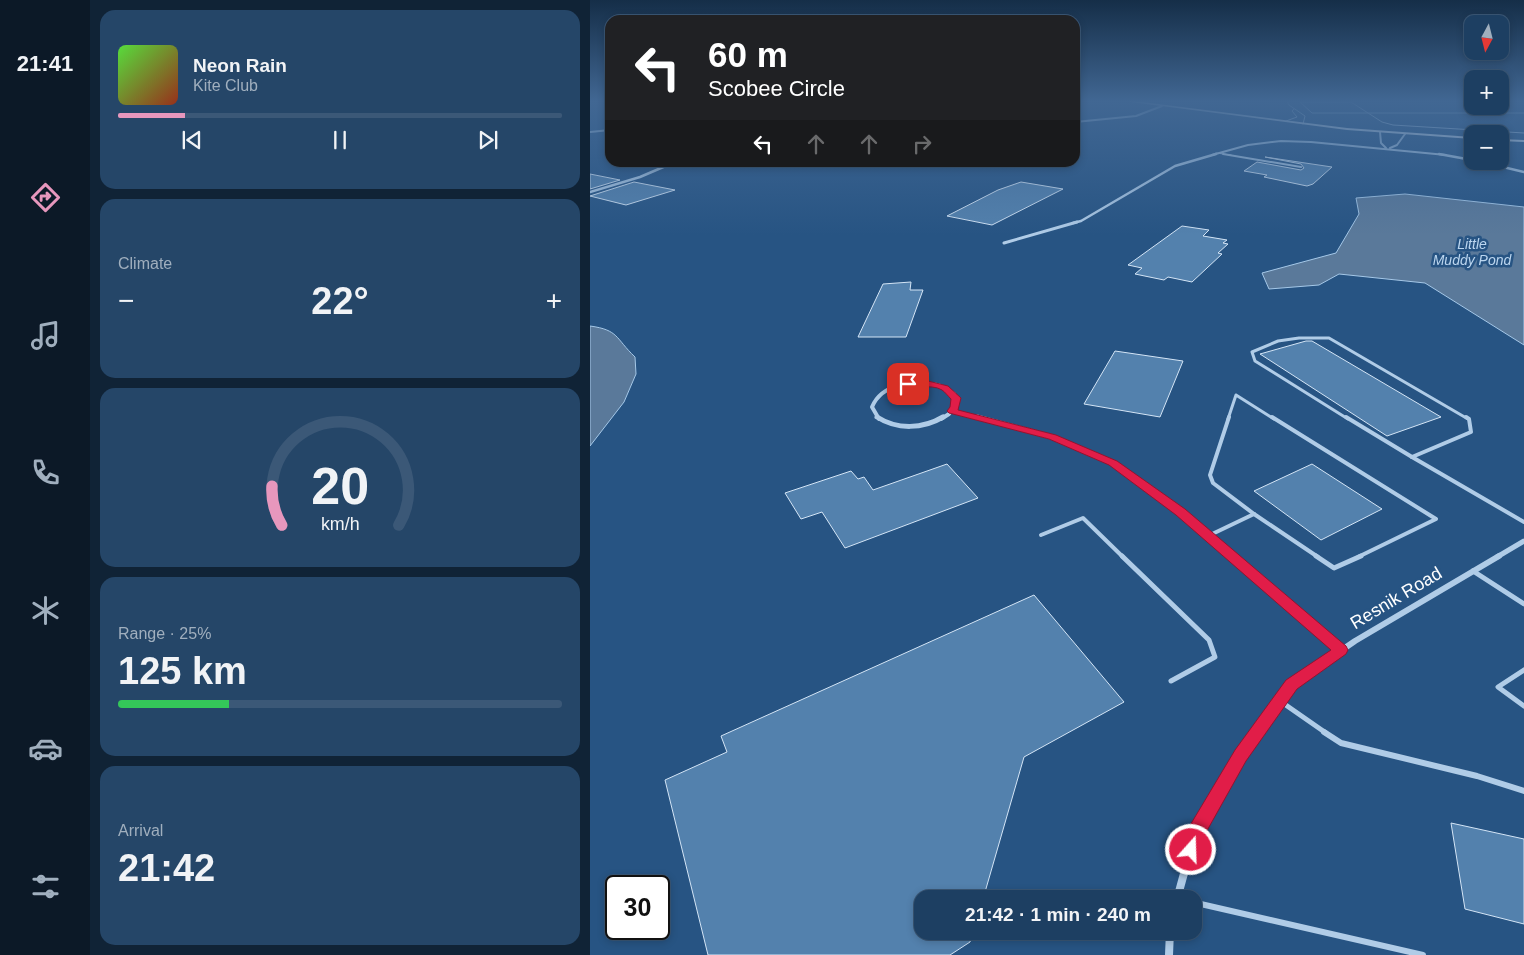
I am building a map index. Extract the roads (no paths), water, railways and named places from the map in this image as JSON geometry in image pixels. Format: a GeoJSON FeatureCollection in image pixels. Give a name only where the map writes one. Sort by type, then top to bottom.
{"type":"FeatureCollection","features":[{"type":"Feature","properties":{"kind":"street"},"geometry":{"type":"LineString","coordinates":[[1004,243],[1081,221],[1175,166],[1246,146]]}},
{"type":"Feature","properties":{"kind":"street"},"geometry":{"type":"LineString","coordinates":[[1342,146],[1387,149],[1464,159]]}},
{"type":"Feature","properties":{"kind":"street"},"geometry":{"type":"LineString","coordinates":[[1384,146],[1387,149]]}},
{"type":"Feature","properties":{"kind":"street"},"geometry":{"type":"LineString","coordinates":[[1387,149],[1396,146]]}},
{"type":"Feature","properties":{"kind":"street"},"geometry":{"type":"LineString","coordinates":[[590,192],[635,179],[663,167]]}},
{"type":"Feature","properties":{"kind":"street"},"geometry":{"type":"LineString","coordinates":[[1509,168],[1524,172]]}},
{"type":"Feature","properties":{"kind":"street"},"geometry":{"type":"LineString","coordinates":[[952,411],[956,402],[954,394],[939,385],[924,383],[900,385],[886,391],[876,399],[872,407],[875,416],[884,423],[908,427],[934,422],[952,411],[1052,437],[1094,453],[1149,488],[1341,650]]}},
{"type":"Feature","properties":{"kind":"street","name":"Resnik Road"},"geometry":{"type":"LineString","coordinates":[[1179,890],[1195,833],[1240,756],[1291,685],[1341,650],[1524,542]]}},
{"type":"Feature","properties":{"kind":"street"},"geometry":{"type":"LineString","coordinates":[[1169,955],[1170,940]]}},
{"type":"Feature","properties":{"kind":"lane"},"geometry":{"type":"LineString","coordinates":[[1216,153],[1301,168]]}},
{"type":"Feature","properties":{"kind":"lane"},"geometry":{"type":"LineString","coordinates":[[1412,457],[1471,432],[1469,419],[1329,338],[1308,336],[1259,346],[1252,352],[1255,361],[1412,457],[1524,522]]}},
{"type":"Feature","properties":{"kind":"lane"},"geometry":{"type":"LineString","coordinates":[[1236,395],[1436,519],[1388,544],[1334,568],[1254,514],[1214,484],[1210,475],[1236,395]]}},
{"type":"Feature","properties":{"kind":"lane"},"geometry":{"type":"LineString","coordinates":[[1208,536],[1254,514]]}},
{"type":"Feature","properties":{"kind":"lane"},"geometry":{"type":"LineString","coordinates":[[1041,535],[1083,518],[1209,640],[1215,657],[1171,681]]}},
{"type":"Feature","properties":{"kind":"lane"},"geometry":{"type":"LineString","coordinates":[[1473,571],[1524,604]]}},
{"type":"Feature","properties":{"kind":"lane"},"geometry":{"type":"LineString","coordinates":[[1524,670],[1498,687],[1524,706]]}},
{"type":"Feature","properties":{"kind":"lane"},"geometry":{"type":"LineString","coordinates":[[1280,701],[1341,743],[1477,776],[1524,791]]}},
{"type":"Feature","properties":{"kind":"lane"},"geometry":{"type":"LineString","coordinates":[[1202,904],[1422,955]]}},
{"type":"Feature","properties":{"kind":"water","name":"Little Muddy Pond"},"geometry":{"type":"Polygon","coordinates":[[[1405,194],[1524,207],[1524,345],[1425,283],[1339,274],[1319,285],[1269,289],[1262,273],[1336,253],[1359,214],[1356,198],[1405,194]]]}},
{"type":"Feature","properties":{"kind":"water"},"geometry":{"type":"Polygon","coordinates":[[[590,326],[606,330],[616,336],[635,357],[636,374],[624,402],[590,446],[590,326]]]}}]}
